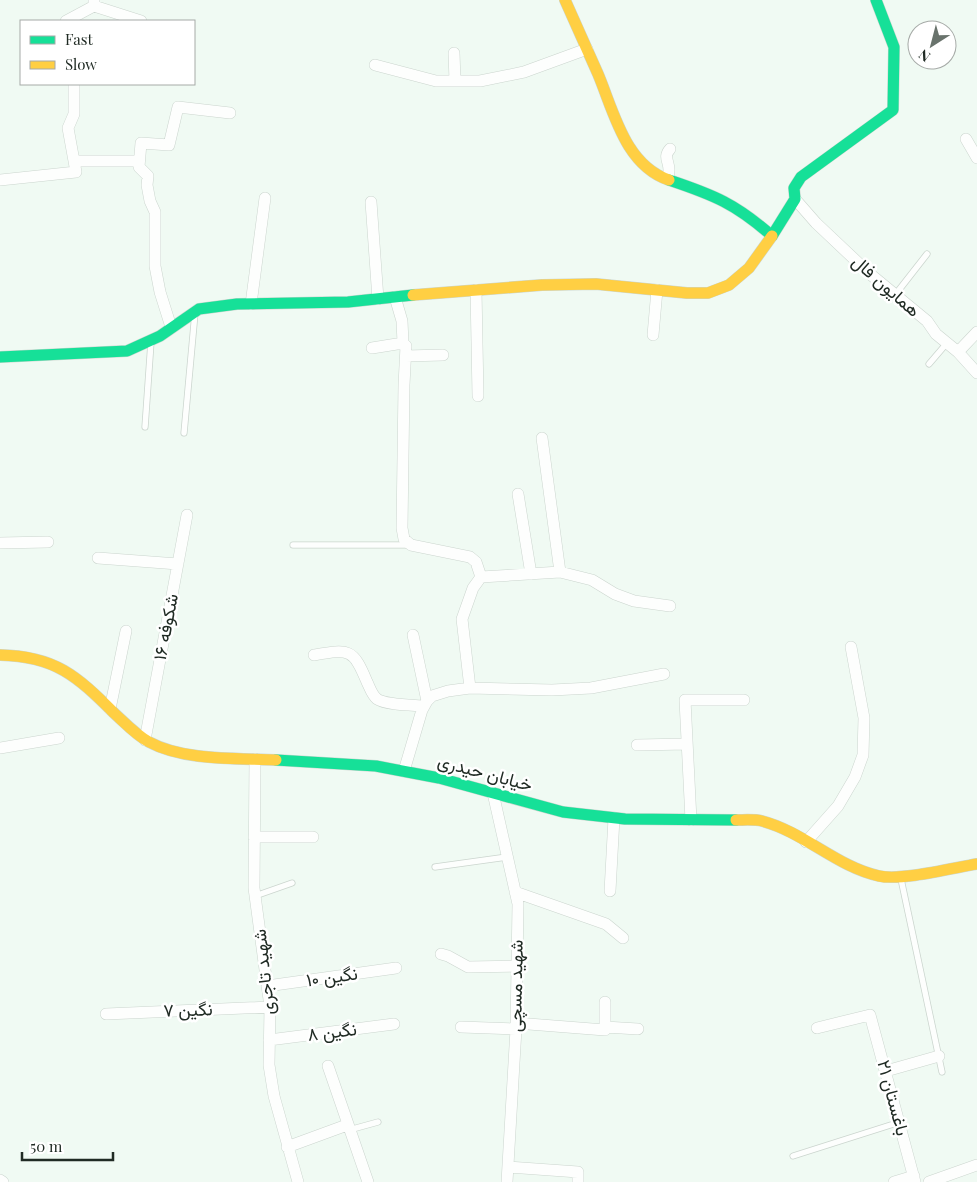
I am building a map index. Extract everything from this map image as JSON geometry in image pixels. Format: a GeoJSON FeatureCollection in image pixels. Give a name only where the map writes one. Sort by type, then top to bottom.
{"type":"FeatureCollection","features":[{"type":"Feature","properties":{"kind":"street"},"geometry":{"type":"LineString","coordinates":[[565,0],[600,78],[610,107],[642,164],[657,175],[730,202],[752,217],[772,236]]}},
{"type":"Feature","properties":{"kind":"street"},"geometry":{"type":"LineString","coordinates":[[0,357],[127,351],[160,336],[199,309],[237,304],[348,302],[542,284],[587,284],[687,293],[708,293],[729,285],[749,268],[772,236],[795,198],[794,188],[801,177],[893,110],[894,47],[876,0]]}},
{"type":"Feature","properties":{"kind":"street"},"geometry":{"type":"LineString","coordinates":[[68,20],[94,3],[138,20]]}},
{"type":"Feature","properties":{"kind":"street"},"geometry":{"type":"LineString","coordinates":[[375,66],[436,81],[480,81],[524,72],[587,49]]}},
{"type":"Feature","properties":{"kind":"street"},"geometry":{"type":"LineString","coordinates":[[454,53],[456,81]]}},
{"type":"Feature","properties":{"kind":"street"},"geometry":{"type":"LineString","coordinates":[[0,180],[76,172],[68,128],[74,114],[74,85]]}},
{"type":"Feature","properties":{"kind":"street"},"geometry":{"type":"LineString","coordinates":[[171,327],[160,292],[155,266],[155,212],[150,201],[147,185],[148,176],[139,167],[141,143],[169,145],[178,107],[230,113]]}},
{"type":"Feature","properties":{"kind":"street"},"geometry":{"type":"LineString","coordinates":[[966,139],[977,158]]}},
{"type":"Feature","properties":{"kind":"street"},"geometry":{"type":"LineString","coordinates":[[668,179],[669,169],[666,153],[670,149]]}},
{"type":"Feature","properties":{"kind":"street"},"geometry":{"type":"LineString","coordinates":[[74,161],[138,161]]}},
{"type":"Feature","properties":{"kind":"street"},"geometry":{"type":"LineString","coordinates":[[251,304],[264,198]]}},
{"type":"Feature","properties":{"kind":"street","name":"همایون فال"},"geometry":{"type":"LineString","coordinates":[[795,198],[816,223],[870,274],[927,321],[936,334],[958,352],[977,373]]}},
{"type":"Feature","properties":{"kind":"street"},"geometry":{"type":"LineString","coordinates":[[371,202],[378,300]]}},
{"type":"Feature","properties":{"kind":"street"},"geometry":{"type":"LineString","coordinates":[[476,290],[478,396]]}},
{"type":"Feature","properties":{"kind":"street"},"geometry":{"type":"LineString","coordinates":[[653,335],[657,290]]}},
{"type":"Feature","properties":{"kind":"street"},"geometry":{"type":"LineString","coordinates":[[395,297],[402,321],[404,343],[406,346],[402,528],[404,539],[411,545],[470,557],[476,562],[481,577]]}},
{"type":"Feature","properties":{"kind":"street"},"geometry":{"type":"LineString","coordinates":[[958,352],[977,332]]}},
{"type":"Feature","properties":{"kind":"street"},"geometry":{"type":"LineString","coordinates":[[372,348],[404,343]]}},
{"type":"Feature","properties":{"kind":"street"},"geometry":{"type":"LineString","coordinates":[[406,356],[443,355]]}},
{"type":"Feature","properties":{"kind":"street"},"geometry":{"type":"LineString","coordinates":[[542,438],[560,572]]}},
{"type":"Feature","properties":{"kind":"street"},"geometry":{"type":"LineString","coordinates":[[518,494],[531,574]]}},
{"type":"Feature","properties":{"kind":"street","name":"شکوفه ۱۶"},"geometry":{"type":"LineString","coordinates":[[145,740],[187,515]]}},
{"type":"Feature","properties":{"kind":"street"},"geometry":{"type":"LineString","coordinates":[[0,543],[48,542]]}},
{"type":"Feature","properties":{"kind":"street"},"geometry":{"type":"LineString","coordinates":[[98,558],[178,564]]}},
{"type":"Feature","properties":{"kind":"street"},"geometry":{"type":"LineString","coordinates":[[481,577],[560,572],[592,580],[614,594],[634,601],[670,606]]}},
{"type":"Feature","properties":{"kind":"street"},"geometry":{"type":"LineString","coordinates":[[470,688],[465,659],[462,619],[474,588],[481,577]]}},
{"type":"Feature","properties":{"kind":"street"},"geometry":{"type":"LineString","coordinates":[[110,709],[126,631]]}},
{"type":"Feature","properties":{"kind":"street"},"geometry":{"type":"LineString","coordinates":[[404,771],[425,704],[413,634]]}},
{"type":"Feature","properties":{"kind":"street"},"geometry":{"type":"LineString","coordinates":[[806,842],[838,806],[855,777],[863,755],[864,718],[851,647]]}},
{"type":"Feature","properties":{"kind":"street"},"geometry":{"type":"LineString","coordinates":[[314,655],[337,651],[350,653],[355,658],[377,699],[387,702],[425,704],[440,693],[470,688],[552,690],[590,688],[664,674]]}},
{"type":"Feature","properties":{"kind":"street","name":"خیابان حیدری"},"geometry":{"type":"LineString","coordinates":[[0,655],[19,656],[54,665],[86,686],[145,740],[160,748],[188,754],[376,766],[440,778],[563,812],[614,818],[760,820],[778,826],[867,874],[888,878],[977,864]]}},
{"type":"Feature","properties":{"kind":"street"},"geometry":{"type":"LineString","coordinates":[[691,820],[685,700],[744,700]]}},
{"type":"Feature","properties":{"kind":"street"},"geometry":{"type":"LineString","coordinates":[[0,748],[59,738]]}},
{"type":"Feature","properties":{"kind":"street"},"geometry":{"type":"LineString","coordinates":[[637,745],[687,744]]}},
{"type":"Feature","properties":{"kind":"street","name":"شهید تاجری"},"geometry":{"type":"LineString","coordinates":[[256,758],[255,896],[270,1007],[269,1065],[274,1096],[298,1182]]}},
{"type":"Feature","properties":{"kind":"street","name":"شهید مسچی"},"geometry":{"type":"LineString","coordinates":[[493,793],[518,904],[516,1026],[507,1182]]}},
{"type":"Feature","properties":{"kind":"street"},"geometry":{"type":"LineString","coordinates":[[610,891],[614,818]]}},
{"type":"Feature","properties":{"kind":"street"},"geometry":{"type":"LineString","coordinates":[[254,837],[313,837]]}},
{"type":"Feature","properties":{"kind":"street"},"geometry":{"type":"LineString","coordinates":[[515,892],[606,924],[623,938]]}},
{"type":"Feature","properties":{"kind":"street"},"geometry":{"type":"LineString","coordinates":[[441,954],[468,967],[517,966]]}},
{"type":"Feature","properties":{"kind":"street","name":"نگین ۱۰"},"geometry":{"type":"LineString","coordinates":[[267,986],[396,968]]}},
{"type":"Feature","properties":{"kind":"street"},"geometry":{"type":"LineString","coordinates":[[461,1027],[516,1026],[605,1030],[605,1002]]}},
{"type":"Feature","properties":{"kind":"street","name":"نگین ۷"},"geometry":{"type":"LineString","coordinates":[[106,1014],[270,1007]]}},
{"type":"Feature","properties":{"kind":"street","name":"باغستان ۲۱"},"geometry":{"type":"LineString","coordinates":[[817,1028],[870,1015],[914,1179]]}},
{"type":"Feature","properties":{"kind":"street","name":"نگین ۸"},"geometry":{"type":"LineString","coordinates":[[269,1040],[394,1024]]}},
{"type":"Feature","properties":{"kind":"street"},"geometry":{"type":"LineString","coordinates":[[605,1027],[638,1029]]}},
{"type":"Feature","properties":{"kind":"street"},"geometry":{"type":"LineString","coordinates":[[886,1071],[939,1056]]}},
{"type":"Feature","properties":{"kind":"street"},"geometry":{"type":"LineString","coordinates":[[328,1066],[368,1182]]}},
{"type":"Feature","properties":{"kind":"street"},"geometry":{"type":"LineString","coordinates":[[287,1147],[348,1127]]}},
{"type":"Feature","properties":{"kind":"street"},"geometry":{"type":"LineString","coordinates":[[930,1182],[977,1165]]}},
{"type":"Feature","properties":{"kind":"street"},"geometry":{"type":"LineString","coordinates":[[508,1167],[578,1172],[578,1182]]}},
{"type":"Feature","properties":{"kind":"street"},"geometry":{"type":"LineString","coordinates":[[894,1182],[914,1179]]}},
{"type":"Feature","properties":{"kind":"lane"},"geometry":{"type":"LineString","coordinates":[[895,294],[927,254]]}},
{"type":"Feature","properties":{"kind":"lane"},"geometry":{"type":"LineString","coordinates":[[184,433],[195,311]]}},
{"type":"Feature","properties":{"kind":"lane"},"geometry":{"type":"LineString","coordinates":[[145,427],[151,341]]}},
{"type":"Feature","properties":{"kind":"lane"},"geometry":{"type":"LineString","coordinates":[[929,364],[947,343]]}},
{"type":"Feature","properties":{"kind":"lane"},"geometry":{"type":"LineString","coordinates":[[293,546],[411,545]]}},
{"type":"Feature","properties":{"kind":"lane"},"geometry":{"type":"LineString","coordinates":[[434,867],[507,857]]}},
{"type":"Feature","properties":{"kind":"lane"},"geometry":{"type":"LineString","coordinates":[[901,877],[942,1072]]}},
{"type":"Feature","properties":{"kind":"lane"},"geometry":{"type":"LineString","coordinates":[[255,896],[292,883]]}},
{"type":"Feature","properties":{"kind":"lane"},"geometry":{"type":"LineString","coordinates":[[348,1127],[378,1122]]}},
{"type":"Feature","properties":{"kind":"lane"},"geometry":{"type":"LineString","coordinates":[[793,1156],[900,1122]]}},
{"type":"Feature","properties":{"kind":"traffic: fast"},"geometry":{"type":"LineString","coordinates":[[669,180],[724,202],[747,216],[772,236],[795,199],[794,188],[801,177],[893,110],[894,47],[876,0]]}},
{"type":"Feature","properties":{"kind":"traffic: fast"},"geometry":{"type":"LineString","coordinates":[[0,357],[127,351],[160,336],[199,309],[237,304],[348,302],[413,295]]}},
{"type":"Feature","properties":{"kind":"traffic: fast"},"geometry":{"type":"LineString","coordinates":[[276,760],[376,766],[439,778],[563,812],[625,819],[736,820]]}},
{"type":"Feature","properties":{"kind":"traffic: slow"},"geometry":{"type":"LineString","coordinates":[[565,0],[623,136],[631,150],[654,173],[669,180]]}},
{"type":"Feature","properties":{"kind":"traffic: slow"},"geometry":{"type":"LineString","coordinates":[[413,295],[542,285],[596,284],[687,293],[708,293],[729,285],[749,268],[772,236]]}},
{"type":"Feature","properties":{"kind":"traffic: slow"},"geometry":{"type":"LineString","coordinates":[[0,655],[36,659],[64,670],[88,688],[126,725],[149,742],[163,748],[194,756],[276,760]]}},
{"type":"Feature","properties":{"kind":"traffic: slow"},"geometry":{"type":"LineString","coordinates":[[736,820],[759,820],[777,826],[849,865],[879,876],[900,877],[977,864]]}}]}
